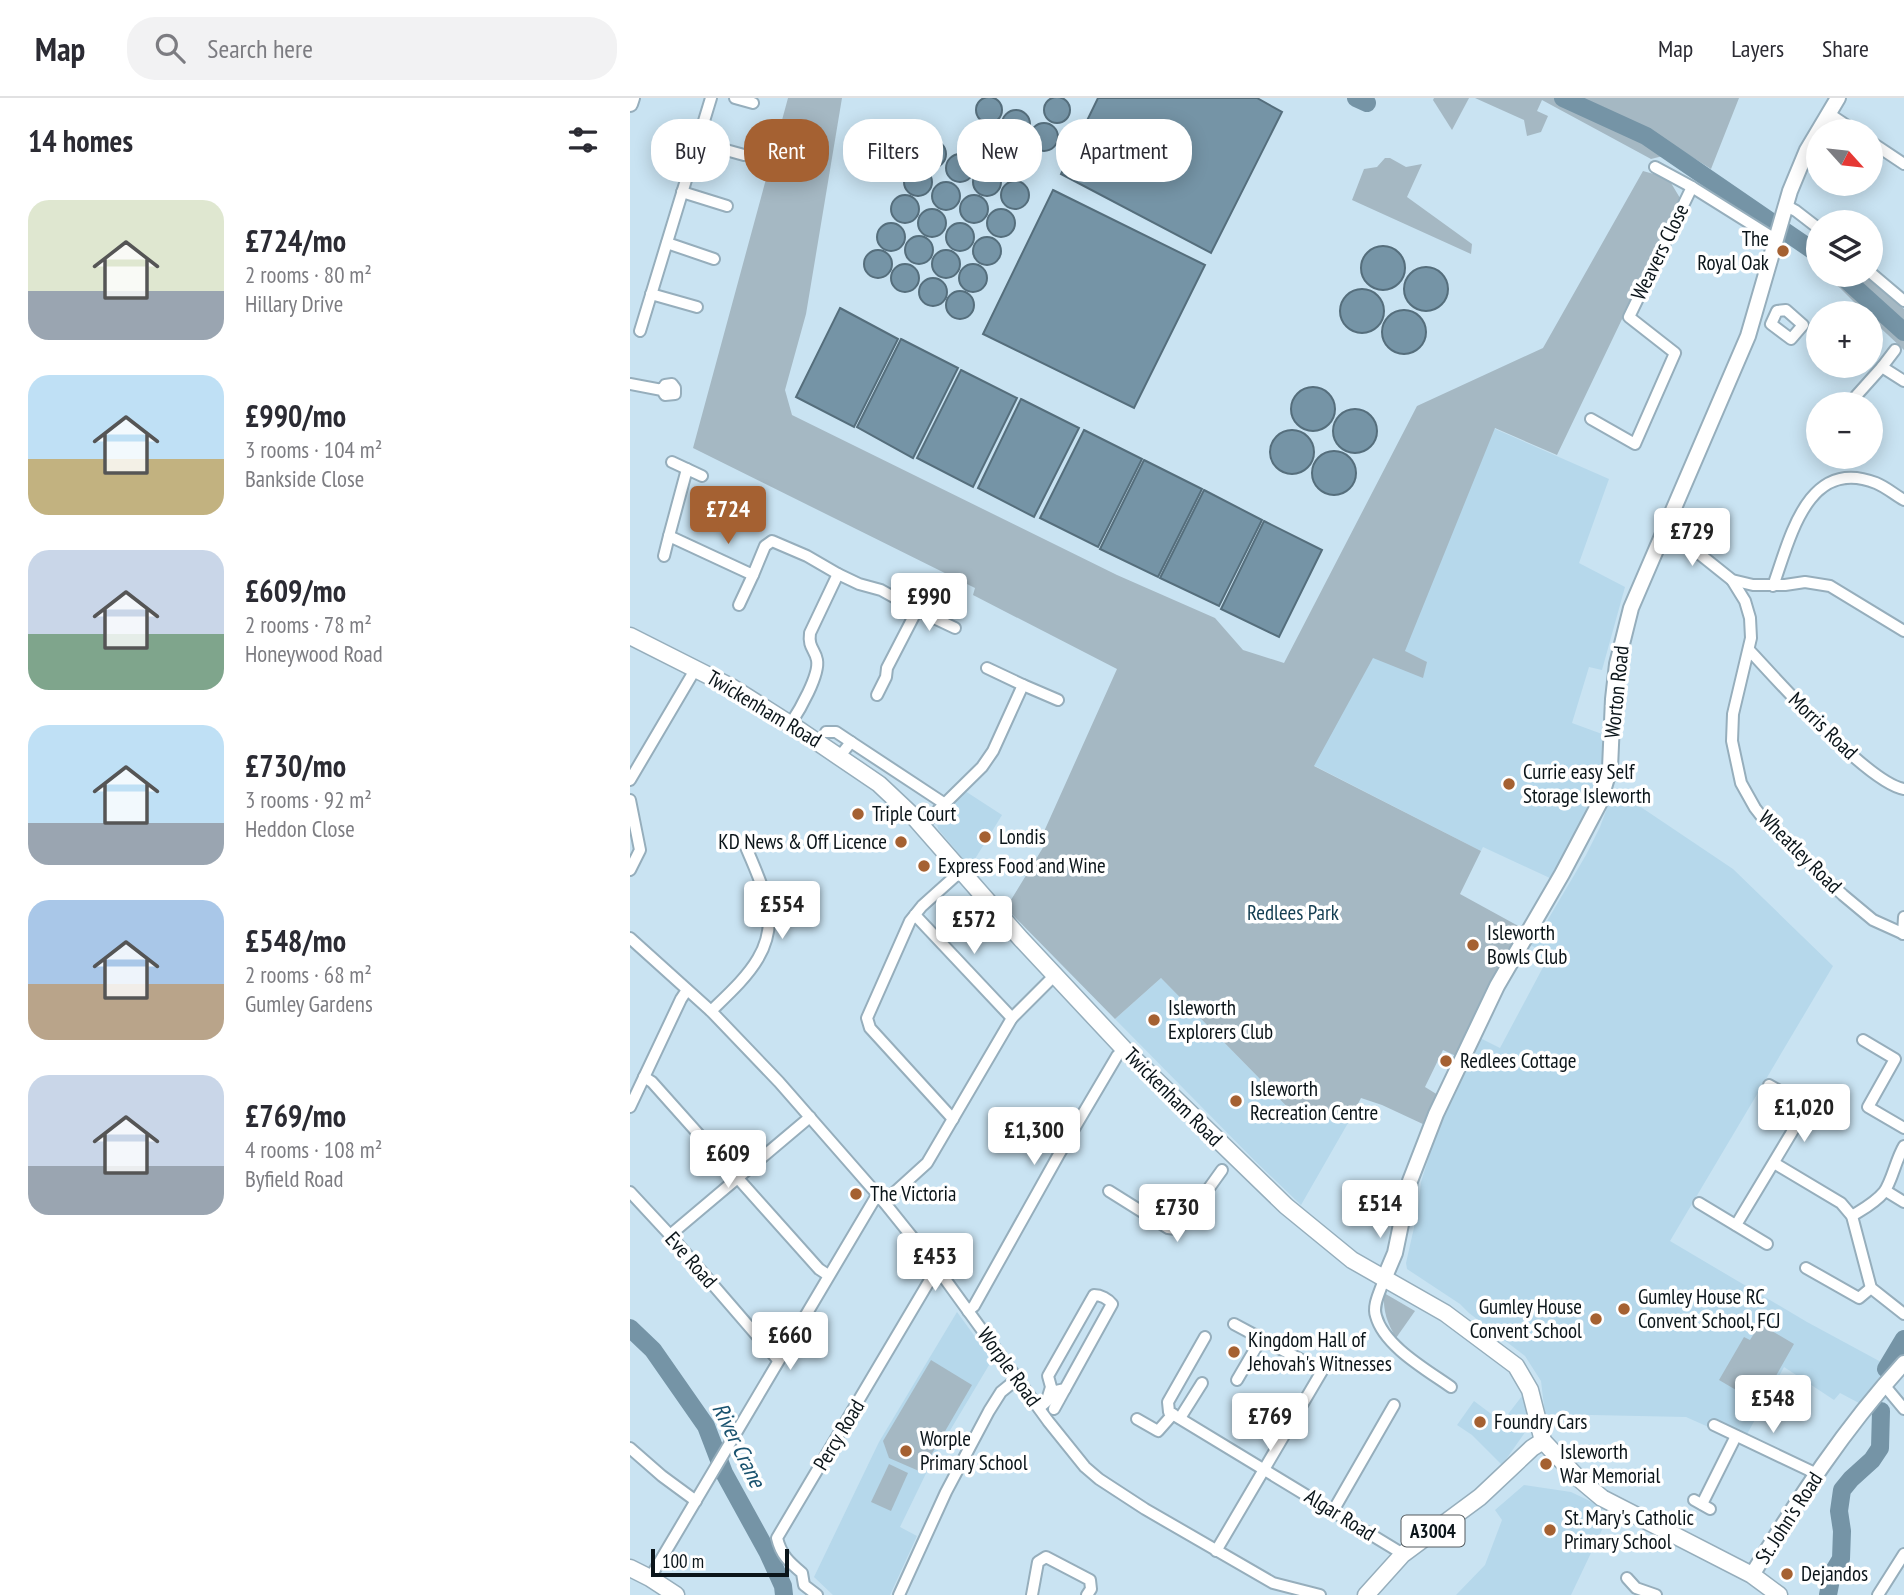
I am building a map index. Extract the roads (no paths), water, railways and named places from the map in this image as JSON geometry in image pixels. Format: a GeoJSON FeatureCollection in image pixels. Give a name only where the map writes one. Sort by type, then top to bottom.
{"type":"FeatureCollection","features":[{"type":"Feature","properties":{"kind":"main road","name":"Twickenham Road"},"geometry":{"type":"LineString","coordinates":[[630,636],[696,668],[791,723],[889,793],[922,826],[1054,976],[1124,1049],[1302,1221],[1352,1259],[1444,1313],[1516,1366],[1530,1390],[1543,1441],[1577,1478],[1602,1499],[1752,1575],[1777,1594]]}},
{"type":"Feature","properties":{"kind":"main road","name":"A3004"},"geometry":{"type":"LineString","coordinates":[[1366,1595],[1403,1554],[1480,1497],[1543,1441]]}},
{"type":"Feature","properties":{"kind":"main road"},"geometry":{"type":"LineString","coordinates":[[630,1568],[650,1577],[676,1595]]}},
{"type":"Feature","properties":{"kind":"street"},"geometry":{"type":"LineString","coordinates":[[630,104],[632,98]]}},
{"type":"Feature","properties":{"kind":"street"},"geometry":{"type":"LineString","coordinates":[[704,119],[711,98]]}},
{"type":"Feature","properties":{"kind":"street"},"geometry":{"type":"LineString","coordinates":[[735,98],[753,103]]}},
{"type":"Feature","properties":{"kind":"street","name":"Worton Road"},"geometry":{"type":"LineString","coordinates":[[1384,1279],[1395,1253],[1410,1181],[1436,1114],[1497,986],[1599,804],[1610,768],[1613,699],[1621,644],[1642,579],[1748,337],[1783,211],[1807,150],[1838,98]]}},
{"type":"Feature","properties":{"kind":"street"},"geometry":{"type":"LineString","coordinates":[[1828,113],[1837,119]]}},
{"type":"Feature","properties":{"kind":"street"},"geometry":{"type":"LineString","coordinates":[[1883,150],[1904,163]]}},
{"type":"Feature","properties":{"kind":"street"},"geometry":{"type":"LineString","coordinates":[[730,151],[744,155]]}},
{"type":"Feature","properties":{"kind":"street"},"geometry":{"type":"LineString","coordinates":[[1655,167],[1776,235]]}},
{"type":"Feature","properties":{"kind":"street"},"geometry":{"type":"LineString","coordinates":[[640,331],[685,182]]}},
{"type":"Feature","properties":{"kind":"street","name":"Weavers Close"},"geometry":{"type":"LineString","coordinates":[[1591,419],[1633,450],[1675,352],[1629,317],[1692,187]]}},
{"type":"Feature","properties":{"kind":"street"},"geometry":{"type":"LineString","coordinates":[[682,192],[727,206]]}},
{"type":"Feature","properties":{"kind":"street"},"geometry":{"type":"LineString","coordinates":[[1783,211],[1796,211],[1806,219]]}},
{"type":"Feature","properties":{"kind":"street"},"geometry":{"type":"LineString","coordinates":[[667,243],[714,259]]}},
{"type":"Feature","properties":{"kind":"street"},"geometry":{"type":"LineString","coordinates":[[1883,283],[1904,301]]}},
{"type":"Feature","properties":{"kind":"street"},"geometry":{"type":"LineString","coordinates":[[651,294],[697,307]]}},
{"type":"Feature","properties":{"kind":"street"},"geometry":{"type":"LineString","coordinates":[[1758,305],[1777,311]]}},
{"type":"Feature","properties":{"kind":"street"},"geometry":{"type":"LineString","coordinates":[[1883,366],[1895,350]]}},
{"type":"Feature","properties":{"kind":"street"},"geometry":{"type":"LineString","coordinates":[[1883,368],[1904,381]]}},
{"type":"Feature","properties":{"kind":"street"},"geometry":{"type":"LineString","coordinates":[[1860,392],[1872,378]]}},
{"type":"Feature","properties":{"kind":"street"},"geometry":{"type":"LineString","coordinates":[[630,384],[662,390]]}},
{"type":"Feature","properties":{"kind":"street"},"geometry":{"type":"LineString","coordinates":[[673,462],[702,476]]}},
{"type":"Feature","properties":{"kind":"street"},"geometry":{"type":"LineString","coordinates":[[664,556],[687,469]]}},
{"type":"Feature","properties":{"kind":"street"},"geometry":{"type":"LineString","coordinates":[[1773,586],[1802,508],[1812,495],[1826,485],[1845,478],[1862,479],[1879,484],[1904,500]]}},
{"type":"Feature","properties":{"kind":"street"},"geometry":{"type":"LineString","coordinates":[[1663,533],[1702,556],[1732,580],[1752,585],[1773,586],[1805,582],[1830,586],[1904,631]]}},
{"type":"Feature","properties":{"kind":"street"},"geometry":{"type":"LineString","coordinates":[[669,536],[752,575]]}},
{"type":"Feature","properties":{"kind":"street"},"geometry":{"type":"LineString","coordinates":[[739,606],[765,547],[772,541],[859,584],[881,590],[955,628]]}},
{"type":"Feature","properties":{"kind":"street"},"geometry":{"type":"LineString","coordinates":[[791,723],[805,698],[815,671],[817,660],[809,643],[810,634],[838,574]]}},
{"type":"Feature","properties":{"kind":"street","name":"Wheatley Road"},"geometry":{"type":"LineString","coordinates":[[1732,580],[1745,601],[1751,618],[1750,651],[1733,714],[1732,741],[1741,783],[1769,826],[1843,895],[1873,920],[1903,934]]}},
{"type":"Feature","properties":{"kind":"street"},"geometry":{"type":"LineString","coordinates":[[877,695],[886,677],[887,668],[917,610]]}},
{"type":"Feature","properties":{"kind":"street","name":"Morris Road"},"geometry":{"type":"LineString","coordinates":[[1750,651],[1787,691],[1866,767],[1886,784],[1904,789]]}},
{"type":"Feature","properties":{"kind":"street"},"geometry":{"type":"LineString","coordinates":[[630,780],[696,668]]}},
{"type":"Feature","properties":{"kind":"street"},"geometry":{"type":"LineString","coordinates":[[986,668],[1058,700]]}},
{"type":"Feature","properties":{"kind":"street"},"geometry":{"type":"LineString","coordinates":[[922,826],[982,767],[993,751],[1023,685]]}},
{"type":"Feature","properties":{"kind":"street"},"geometry":{"type":"LineString","coordinates":[[826,732],[836,732],[945,804]]}},
{"type":"Feature","properties":{"kind":"street"},"geometry":{"type":"LineString","coordinates":[[840,756],[851,742]]}},
{"type":"Feature","properties":{"kind":"street"},"geometry":{"type":"LineString","coordinates":[[630,800],[640,850],[630,870]]}},
{"type":"Feature","properties":{"kind":"street"},"geometry":{"type":"LineString","coordinates":[[711,1011],[750,972],[765,946],[769,919],[766,899],[746,847]]}},
{"type":"Feature","properties":{"kind":"street"},"geometry":{"type":"LineString","coordinates":[[953,1119],[870,1028],[867,1018],[915,915],[961,871]]}},
{"type":"Feature","properties":{"kind":"street"},"geometry":{"type":"LineString","coordinates":[[915,915],[1012,1018]]}},
{"type":"Feature","properties":{"kind":"street"},"geometry":{"type":"LineString","coordinates":[[1903,934],[1904,916]]}},
{"type":"Feature","properties":{"kind":"street","name":"Worple Road"},"geometry":{"type":"LineString","coordinates":[[634,942],[711,1011],[779,1082],[881,1198],[937,1268],[1017,1379],[1046,1406],[1084,1467],[1216,1551],[1273,1583],[1320,1595]]}},
{"type":"Feature","properties":{"kind":"street"},"geometry":{"type":"LineString","coordinates":[[650,1577],[725,1454],[828,1275],[881,1198],[928,1163],[1012,1018],[1054,976]]}},
{"type":"Feature","properties":{"kind":"street"},"geometry":{"type":"LineString","coordinates":[[630,1107],[687,990]]}},
{"type":"Feature","properties":{"kind":"street"},"geometry":{"type":"LineString","coordinates":[[1863,1040],[1895,1059]]}},
{"type":"Feature","properties":{"kind":"street"},"geometry":{"type":"LineString","coordinates":[[1902,1048],[1868,1107],[1904,1128]]}},
{"type":"Feature","properties":{"kind":"street"},"geometry":{"type":"LineString","coordinates":[[968,1311],[974,1306],[1058,1156],[1117,1056],[1124,1049]]}},
{"type":"Feature","properties":{"kind":"street"},"geometry":{"type":"LineString","coordinates":[[644,1077],[652,1082],[819,1269],[828,1275]]}},
{"type":"Feature","properties":{"kind":"street"},"geometry":{"type":"LineString","coordinates":[[1769,1085],[1807,1107]]}},
{"type":"Feature","properties":{"kind":"street"},"geometry":{"type":"LineString","coordinates":[[1736,1225],[1814,1097]]}},
{"type":"Feature","properties":{"kind":"street"},"geometry":{"type":"LineString","coordinates":[[670,1235],[810,1117]]}},
{"type":"Feature","properties":{"kind":"street"},"geometry":{"type":"LineString","coordinates":[[1852,1216],[1885,1191],[1896,1159],[1904,1146]]}},
{"type":"Feature","properties":{"kind":"street"},"geometry":{"type":"LineString","coordinates":[[1774,1163],[1841,1203],[1852,1216],[1871,1288],[1904,1314]]}},
{"type":"Feature","properties":{"kind":"street"},"geometry":{"type":"LineString","coordinates":[[1109,1191],[1167,1228],[1176,1229],[1184,1223],[1222,1170]]}},
{"type":"Feature","properties":{"kind":"street"},"geometry":{"type":"LineString","coordinates":[[1885,1191],[1904,1202]]}},
{"type":"Feature","properties":{"kind":"street","name":"Eve Road"},"geometry":{"type":"LineString","coordinates":[[630,1192],[778,1360]]}},
{"type":"Feature","properties":{"kind":"street"},"geometry":{"type":"LineString","coordinates":[[1699,1203],[1767,1244]]}},
{"type":"Feature","properties":{"kind":"street","name":"Percy Road"},"geometry":{"type":"LineString","coordinates":[[817,1595],[804,1585],[802,1573],[786,1559],[777,1538],[937,1268]]}},
{"type":"Feature","properties":{"kind":"street"},"geometry":{"type":"LineString","coordinates":[[1806,1268],[1859,1298],[1871,1288]]}},
{"type":"Feature","properties":{"kind":"street"},"geometry":{"type":"LineString","coordinates":[[1384,1279],[1375,1306],[1376,1316],[1390,1342],[1451,1387]]}},
{"type":"Feature","properties":{"kind":"street"},"geometry":{"type":"LineString","coordinates":[[1046,1406],[1057,1389],[1112,1304],[1099,1295],[1094,1295],[1052,1367],[1048,1381],[1057,1389]]}},
{"type":"Feature","properties":{"kind":"street"},"geometry":{"type":"LineString","coordinates":[[1216,1551],[1322,1371],[1234,1324]]}},
{"type":"Feature","properties":{"kind":"street"},"geometry":{"type":"LineString","coordinates":[[1177,1416],[1169,1412],[1168,1402],[1205,1337]]}},
{"type":"Feature","properties":{"kind":"street"},"geometry":{"type":"LineString","coordinates":[[1237,1380],[1261,1339]]}},
{"type":"Feature","properties":{"kind":"street","name":"St. John's Road"},"geometry":{"type":"LineString","coordinates":[[1752,1575],[1817,1474],[1884,1385],[1904,1363]]}},
{"type":"Feature","properties":{"kind":"street"},"geometry":{"type":"LineString","coordinates":[[899,1595],[946,1492],[989,1411],[1001,1392],[1017,1379]]}},
{"type":"Feature","properties":{"kind":"street"},"geometry":{"type":"LineString","coordinates":[[1137,1419],[1158,1431],[1177,1416],[1202,1383]]}},
{"type":"Feature","properties":{"kind":"street"},"geometry":{"type":"LineString","coordinates":[[1884,1385],[1904,1409]]}},
{"type":"Feature","properties":{"kind":"street"},"geometry":{"type":"LineString","coordinates":[[1333,1511],[1394,1405]]}},
{"type":"Feature","properties":{"kind":"street","name":"Algar Road"},"geometry":{"type":"LineString","coordinates":[[1177,1416],[1403,1554]]}},
{"type":"Feature","properties":{"kind":"street"},"geometry":{"type":"LineString","coordinates":[[1714,1425],[1817,1474]]}},
{"type":"Feature","properties":{"kind":"street"},"geometry":{"type":"LineString","coordinates":[[1702,1504],[1736,1436]]}},
{"type":"Feature","properties":{"kind":"street"},"geometry":{"type":"LineString","coordinates":[[630,1448],[696,1501]]}},
{"type":"Feature","properties":{"kind":"street"},"geometry":{"type":"LineString","coordinates":[[1878,1595],[1904,1554]]}},
{"type":"Feature","properties":{"kind":"street"},"geometry":{"type":"LineString","coordinates":[[1032,1595],[1038,1562],[1046,1557],[1090,1580],[1091,1589],[1087,1595]]}},
{"type":"Feature","properties":{"kind":"street"},"geometry":{"type":"LineString","coordinates":[[1627,1578],[1636,1588],[1656,1595]]}},
{"type":"Feature","properties":{"kind":"street"},"geometry":{"type":"LineString","coordinates":[[1266,1595],[1273,1583]]}},
{"type":"Feature","properties":{"kind":"waterway"},"geometry":{"type":"LineString","coordinates":[[1356,98],[1367,103]]}},
{"type":"Feature","properties":{"kind":"waterway"},"geometry":{"type":"LineString","coordinates":[[1563,98],[1646,136],[1806,246]]}},
{"type":"Feature","properties":{"kind":"waterway"},"geometry":{"type":"LineString","coordinates":[[1854,287],[1904,332]]}},
{"type":"Feature","properties":{"kind":"waterway","name":"River Crane"},"geometry":{"type":"LineString","coordinates":[[630,1328],[653,1350],[706,1426],[724,1473],[768,1553],[783,1586],[784,1595]]}},
{"type":"Feature","properties":{"kind":"waterway"},"geometry":{"type":"LineString","coordinates":[[1886,1369],[1904,1339]]}},
{"type":"Feature","properties":{"kind":"waterway"},"geometry":{"type":"LineString","coordinates":[[1828,1595],[1832,1574],[1841,1559],[1842,1531],[1839,1511],[1842,1490],[1872,1460],[1880,1448],[1881,1411]]}},
{"type":"Feature","properties":{"kind":"place","name":"The Royal Oak"},"geometry":{"type":"Point","coordinates":[1783,251]}},
{"type":"Feature","properties":{"kind":"place","name":"Currie easy Self Storage Isleworth"},"geometry":{"type":"Point","coordinates":[1509,784]}},
{"type":"Feature","properties":{"kind":"place","name":"Triple Court"},"geometry":{"type":"Point","coordinates":[858,814]}},
{"type":"Feature","properties":{"kind":"place","name":"Londis"},"geometry":{"type":"Point","coordinates":[985,837]}},
{"type":"Feature","properties":{"kind":"place","name":"KD News & Off Licence"},"geometry":{"type":"Point","coordinates":[901,842]}},
{"type":"Feature","properties":{"kind":"place","name":"Express Food and Wine"},"geometry":{"type":"Point","coordinates":[924,866]}},
{"type":"Feature","properties":{"kind":"place","name":"Isleworth Bowls Club"},"geometry":{"type":"Point","coordinates":[1473,945]}},
{"type":"Feature","properties":{"kind":"place","name":"Isleworth Explorers Club"},"geometry":{"type":"Point","coordinates":[1154,1020]}},
{"type":"Feature","properties":{"kind":"place","name":"Redlees Cottage"},"geometry":{"type":"Point","coordinates":[1446,1061]}},
{"type":"Feature","properties":{"kind":"place","name":"Isleworth Recreation Centre"},"geometry":{"type":"Point","coordinates":[1236,1101]}},
{"type":"Feature","properties":{"kind":"place","name":"The Victoria"},"geometry":{"type":"Point","coordinates":[856,1194]}},
{"type":"Feature","properties":{"kind":"place","name":"Gumley House RC Convent School, FCJ"},"geometry":{"type":"Point","coordinates":[1624,1309]}},
{"type":"Feature","properties":{"kind":"place","name":"Gumley House Convent School"},"geometry":{"type":"Point","coordinates":[1596,1319]}},
{"type":"Feature","properties":{"kind":"place","name":"Kingdom Hall of Jehovah's Witnesses"},"geometry":{"type":"Point","coordinates":[1234,1352]}},
{"type":"Feature","properties":{"kind":"place","name":"Foundry Cars"},"geometry":{"type":"Point","coordinates":[1480,1422]}},
{"type":"Feature","properties":{"kind":"place","name":"Worple Primary School"},"geometry":{"type":"Point","coordinates":[906,1451]}},
{"type":"Feature","properties":{"kind":"place","name":"Isleworth War Memorial"},"geometry":{"type":"Point","coordinates":[1546,1464]}},
{"type":"Feature","properties":{"kind":"place","name":"St. Mary's Catholic Primary School"},"geometry":{"type":"Point","coordinates":[1550,1530]}},
{"type":"Feature","properties":{"kind":"place","name":"Dejandos"},"geometry":{"type":"Point","coordinates":[1787,1574]}},
{"type":"Feature","properties":{"kind":"park label","name":"Redlees Park"},"geometry":{"type":"Point","coordinates":[1293,913]}}]}
